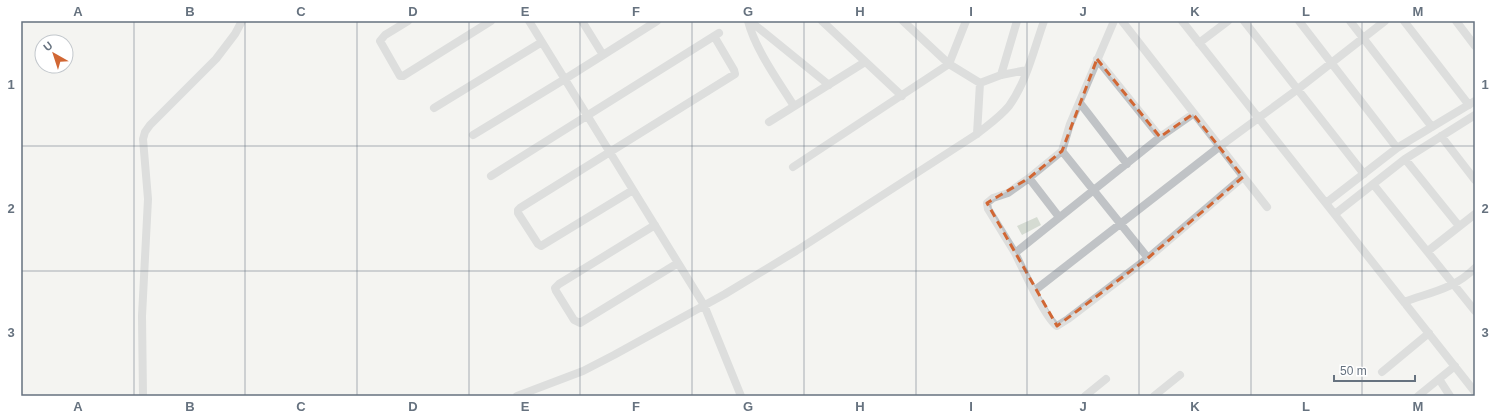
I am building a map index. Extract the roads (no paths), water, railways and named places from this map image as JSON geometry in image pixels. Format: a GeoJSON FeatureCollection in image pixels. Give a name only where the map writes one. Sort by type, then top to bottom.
{"type":"FeatureCollection","features":[{"type":"Feature","properties":{"kind":"street"},"geometry":{"type":"LineString","coordinates":[[143,396],[142,316],[148,199],[143,139],[145,132],[150,125],[216,59],[236,34],[242,21]]}},
{"type":"Feature","properties":{"kind":"street"},"geometry":{"type":"LineString","coordinates":[[408,21],[385,35],[380,41],[380,44],[400,76],[403,76],[491,21]]}},
{"type":"Feature","properties":{"kind":"street"},"geometry":{"type":"LineString","coordinates":[[529,21],[704,305],[741,396]]}},
{"type":"Feature","properties":{"kind":"street"},"geometry":{"type":"LineString","coordinates":[[582,21],[603,55]]}},
{"type":"Feature","properties":{"kind":"street"},"geometry":{"type":"LineString","coordinates":[[473,135],[657,21]]}},
{"type":"Feature","properties":{"kind":"street"},"geometry":{"type":"LineString","coordinates":[[749,21],[829,85]]}},
{"type":"Feature","properties":{"kind":"street"},"geometry":{"type":"LineString","coordinates":[[749,21],[750,28],[760,49],[794,106]]}},
{"type":"Feature","properties":{"kind":"street"},"geometry":{"type":"LineString","coordinates":[[822,21],[902,96]]}},
{"type":"Feature","properties":{"kind":"street"},"geometry":{"type":"LineString","coordinates":[[904,21],[949,64],[980,83]]}},
{"type":"Feature","properties":{"kind":"street"},"geometry":{"type":"LineString","coordinates":[[793,167],[949,64],[966,21]]}},
{"type":"Feature","properties":{"kind":"street"},"geometry":{"type":"LineString","coordinates":[[1001,75],[1017,21]]}},
{"type":"Feature","properties":{"kind":"street"},"geometry":{"type":"LineString","coordinates":[[517,396],[583,371],[704,305],[796,251],[976,134],[1009,105],[1028,70],[1044,21]]}},
{"type":"Feature","properties":{"kind":"street"},"geometry":{"type":"LineString","coordinates":[[1114,21],[1070,124],[1062,151],[1029,178],[1008,192],[993,198],[987,203],[988,209],[1015,253],[1034,291],[1052,322],[1057,326],[1148,258],[1243,177]]}},
{"type":"Feature","properties":{"kind":"street"},"geometry":{"type":"LineString","coordinates":[[1122,21],[1267,207]]}},
{"type":"Feature","properties":{"kind":"street"},"geometry":{"type":"LineString","coordinates":[[1182,21],[1475,392]]}},
{"type":"Feature","properties":{"kind":"street"},"geometry":{"type":"LineString","coordinates":[[1199,42],[1228,21]]}},
{"type":"Feature","properties":{"kind":"street"},"geometry":{"type":"LineString","coordinates":[[1244,21],[1364,174]]}},
{"type":"Feature","properties":{"kind":"street"},"geometry":{"type":"LineString","coordinates":[[1299,21],[1397,148]]}},
{"type":"Feature","properties":{"kind":"street"},"geometry":{"type":"LineString","coordinates":[[1350,21],[1432,127]]}},
{"type":"Feature","properties":{"kind":"street"},"geometry":{"type":"LineString","coordinates":[[1034,291],[1219,147],[1298,89],[1385,21]]}},
{"type":"Feature","properties":{"kind":"street"},"geometry":{"type":"LineString","coordinates":[[1326,203],[1397,148],[1472,103],[1404,21]]}},
{"type":"Feature","properties":{"kind":"street"},"geometry":{"type":"LineString","coordinates":[[1456,21],[1475,46]]}},
{"type":"Feature","properties":{"kind":"street"},"geometry":{"type":"LineString","coordinates":[[491,176],[716,35],[735,74],[520,208],[518,213],[538,244],[541,246],[633,190]]}},
{"type":"Feature","properties":{"kind":"street"},"geometry":{"type":"LineString","coordinates":[[434,108],[542,42]]}},
{"type":"Feature","properties":{"kind":"street"},"geometry":{"type":"LineString","coordinates":[[1097,59],[1160,137]]}},
{"type":"Feature","properties":{"kind":"street"},"geometry":{"type":"LineString","coordinates":[[769,122],[865,62]]}},
{"type":"Feature","properties":{"kind":"street"},"geometry":{"type":"LineString","coordinates":[[980,83],[1001,75],[1028,70]]}},
{"type":"Feature","properties":{"kind":"street"},"geometry":{"type":"LineString","coordinates":[[976,134],[980,83]]}},
{"type":"Feature","properties":{"kind":"street"},"geometry":{"type":"LineString","coordinates":[[1080,103],[1126,164]]}},
{"type":"Feature","properties":{"kind":"street"},"geometry":{"type":"LineString","coordinates":[[1015,253],[1160,137],[1193,114]]}},
{"type":"Feature","properties":{"kind":"street"},"geometry":{"type":"LineString","coordinates":[[1334,214],[1405,159],[1475,115]]}},
{"type":"Feature","properties":{"kind":"street"},"geometry":{"type":"LineString","coordinates":[[1441,136],[1475,180]]}},
{"type":"Feature","properties":{"kind":"street"},"geometry":{"type":"LineString","coordinates":[[1062,151],[1148,258]]}},
{"type":"Feature","properties":{"kind":"street"},"geometry":{"type":"LineString","coordinates":[[1405,159],[1459,226]]}},
{"type":"Feature","properties":{"kind":"street"},"geometry":{"type":"LineString","coordinates":[[1029,178],[1059,217]]}},
{"type":"Feature","properties":{"kind":"street"},"geometry":{"type":"LineString","coordinates":[[1373,184],[1475,311]]}},
{"type":"Feature","properties":{"kind":"street"},"geometry":{"type":"LineString","coordinates":[[1428,251],[1475,214]]}},
{"type":"Feature","properties":{"kind":"street"},"geometry":{"type":"LineString","coordinates":[[655,225],[559,284],[556,291],[574,320],[580,323],[678,263]]}},
{"type":"Feature","properties":{"kind":"street"},"geometry":{"type":"LineString","coordinates":[[1404,302],[1454,285],[1471,276],[1475,268]]}},
{"type":"Feature","properties":{"kind":"street"},"geometry":{"type":"LineString","coordinates":[[1382,372],[1429,333]]}},
{"type":"Feature","properties":{"kind":"street"},"geometry":{"type":"LineString","coordinates":[[1418,396],[1455,366]]}},
{"type":"Feature","properties":{"kind":"street"},"geometry":{"type":"LineString","coordinates":[[1154,396],[1180,375]]}},
{"type":"Feature","properties":{"kind":"street"},"geometry":{"type":"LineString","coordinates":[[1085,396],[1106,379]]}},
{"type":"Feature","properties":{"kind":"street"},"geometry":{"type":"LineString","coordinates":[[1440,379],[1450,396]]}}]}
